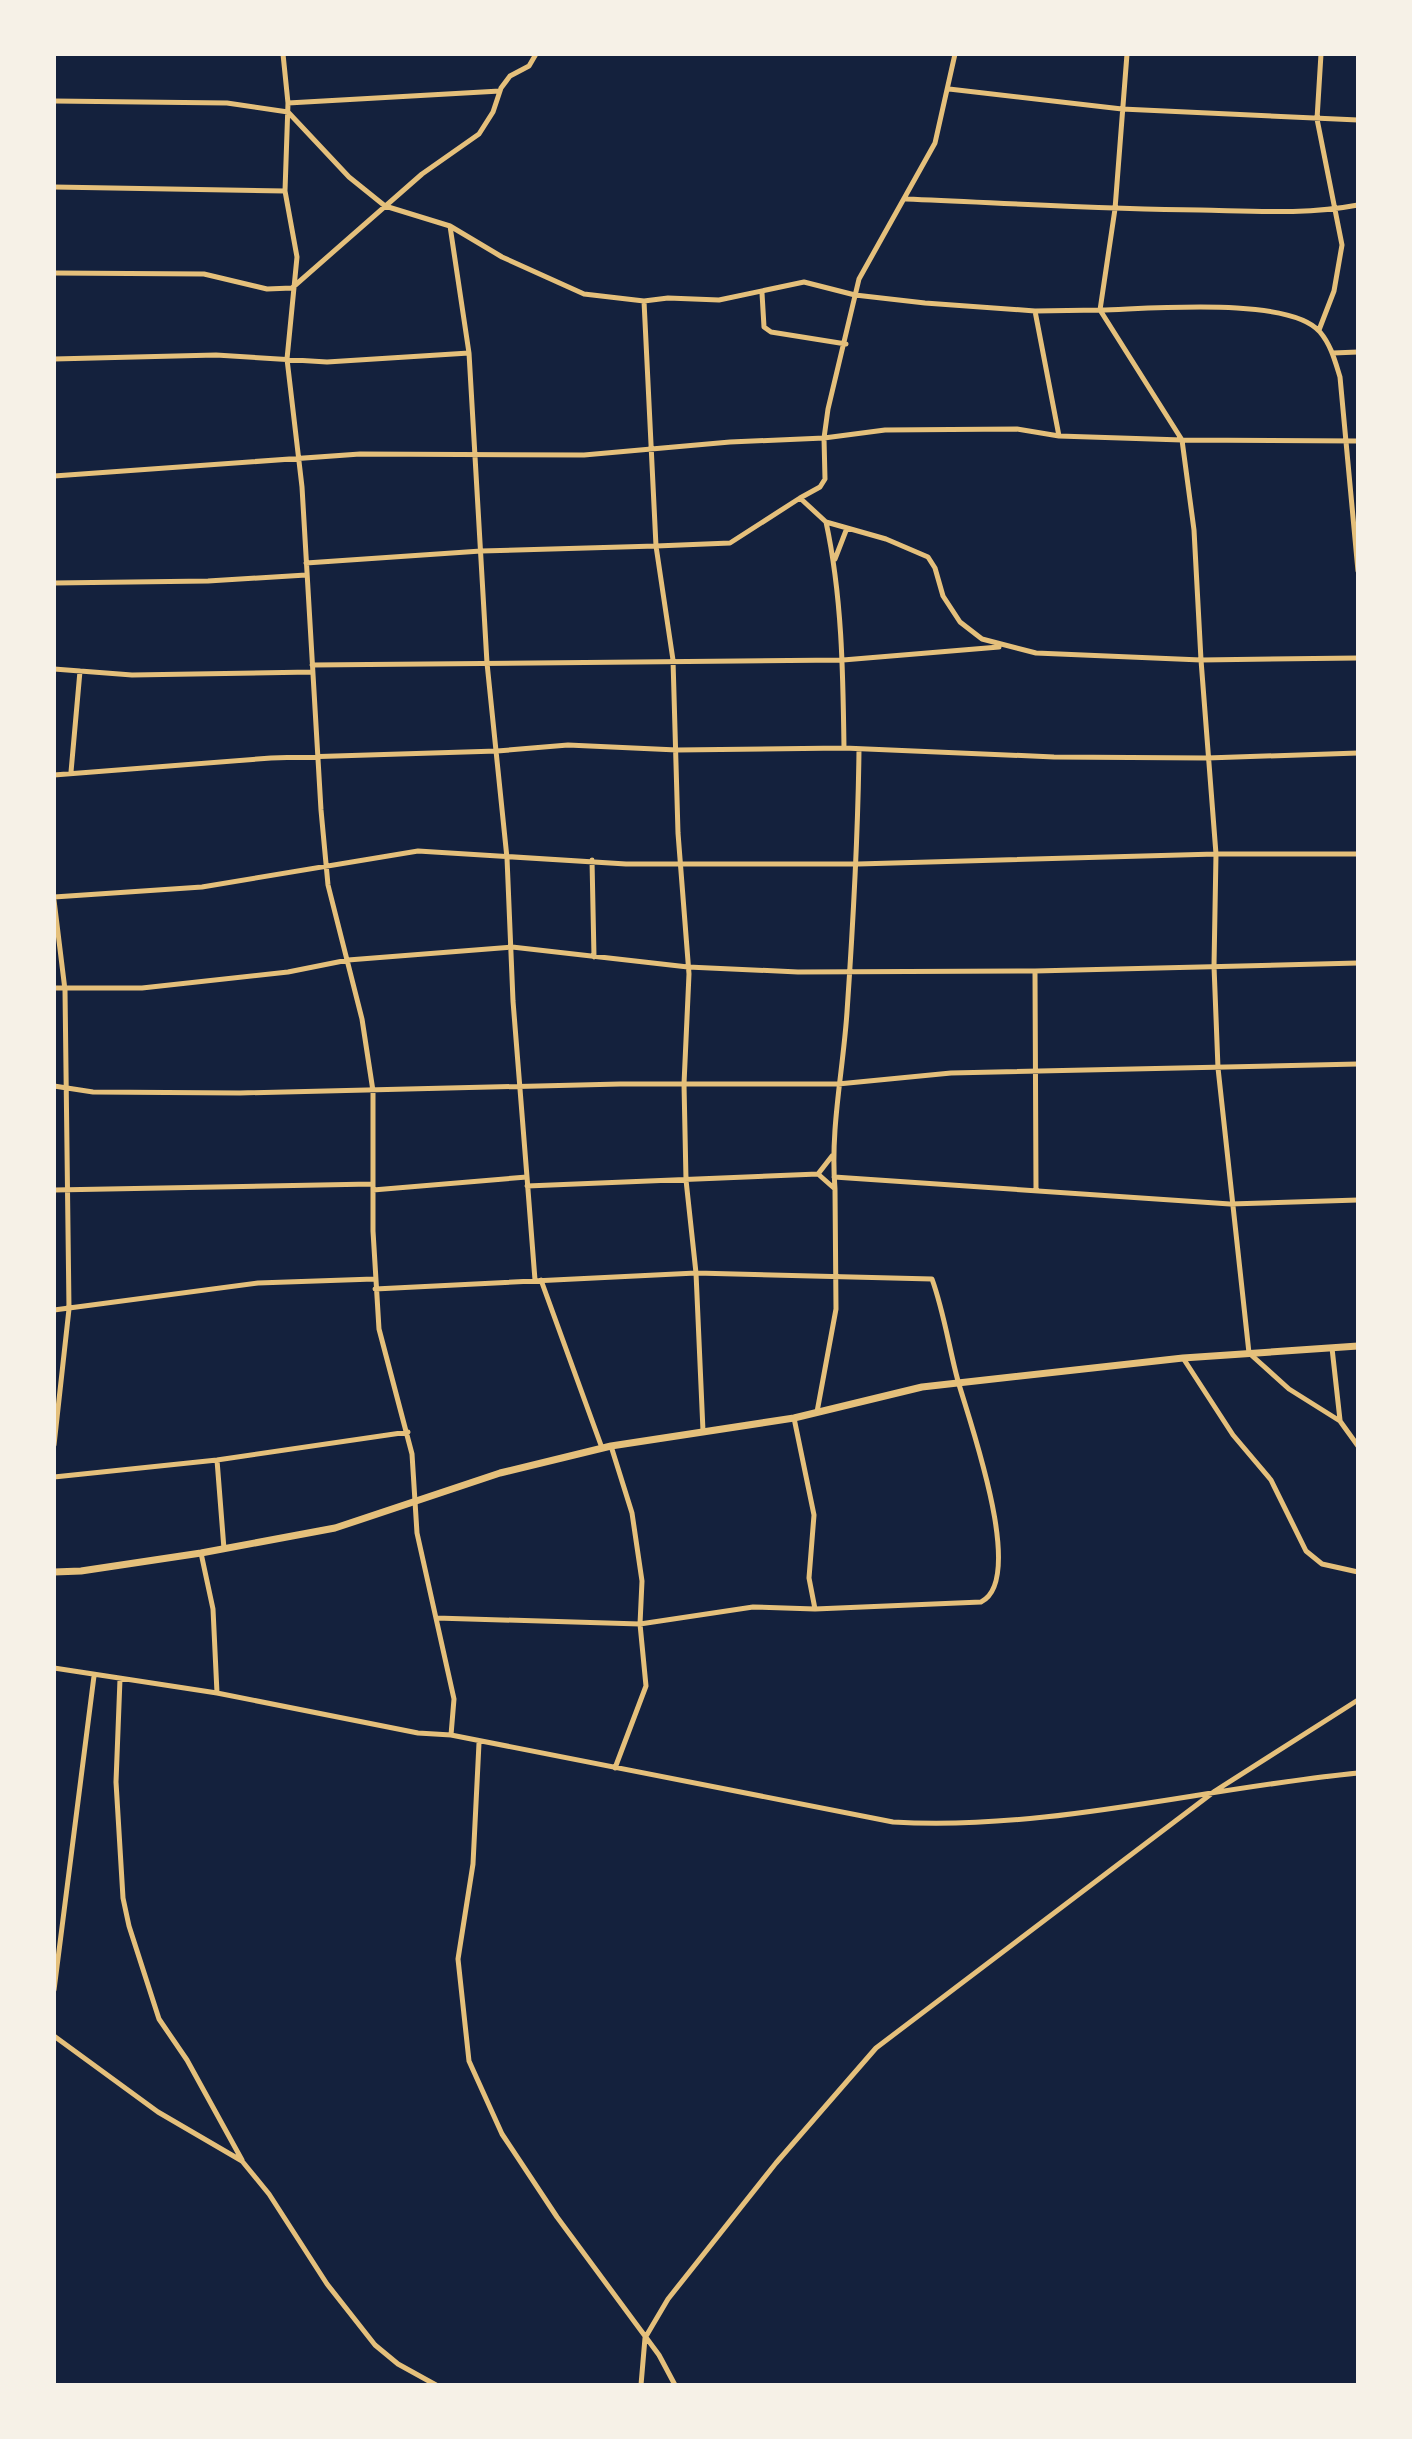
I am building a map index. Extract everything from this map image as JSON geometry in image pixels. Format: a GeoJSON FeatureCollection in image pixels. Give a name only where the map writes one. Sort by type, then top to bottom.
{"type":"FeatureCollection","features":[{"type":"Feature","properties":{"kind":"street"},"geometry":{"type":"LineString","coordinates":[[283,54],[288,103],[285,191],[297,257],[287,359],[306,563],[327,867],[373,1091],[375,1289],[388,1370],[408,1432],[412,1454],[413,1504],[454,1699],[451,1735]]}},
{"type":"Feature","properties":{"kind":"street"},"geometry":{"type":"LineString","coordinates":[[54,273],[204,274],[267,289],[292,288],[422,174],[479,134],[510,76],[529,66],[536,54]]}},
{"type":"Feature","properties":{"kind":"street"},"geometry":{"type":"LineString","coordinates":[[306,563],[481,551],[730,543],[820,487],[825,479],[824,438],[859,279],[935,143],[955,54]]}},
{"type":"Feature","properties":{"kind":"street"},"geometry":{"type":"LineString","coordinates":[[1127,54],[1115,209],[1100,310],[1182,440],[1194,530],[1207,758],[1216,854],[1214,966],[1218,1068],[1230,1204],[1249,1353],[1289,1389],[1340,1421],[1358,1446]]}},
{"type":"Feature","properties":{"kind":"street"},"geometry":{"type":"LineString","coordinates":[[1319,330],[1341,263],[1340,229],[1317,119],[1321,54]]}},
{"type":"Feature","properties":{"kind":"street"},"geometry":{"type":"LineString","coordinates":[[949,89],[1122,109],[1358,120]]}},
{"type":"Feature","properties":{"kind":"street"},"geometry":{"type":"LineString","coordinates":[[288,103],[500,91]]}},
{"type":"Feature","properties":{"kind":"street"},"geometry":{"type":"LineString","coordinates":[[54,101],[227,103],[288,112],[340,169],[385,206],[450,226],[553,283],[584,294],[644,301],[668,298],[719,300],[804,282],[855,295],[1035,311],[1267,309],[1304,320],[1319,330],[1333,353],[1340,377],[1358,571]]}},
{"type":"Feature","properties":{"kind":"street"},"geometry":{"type":"LineString","coordinates":[[54,187],[285,191]]}},
{"type":"Feature","properties":{"kind":"street"},"geometry":{"type":"LineString","coordinates":[[906,199],[1115,209],[1334,209],[1358,205]]}},
{"type":"Feature","properties":{"kind":"street"},"geometry":{"type":"LineString","coordinates":[[450,226],[469,353],[487,663],[507,858],[513,1014],[538,1280],[632,1513],[642,1581],[640,1624],[646,1686],[615,1768]]}},
{"type":"Feature","properties":{"kind":"street"},"geometry":{"type":"LineString","coordinates":[[762,292],[764,327],[771,332],[846,344]]}},
{"type":"Feature","properties":{"kind":"street"},"geometry":{"type":"LineString","coordinates":[[644,301],[656,546],[673,660],[688,967],[684,1084],[686,1180],[696,1273],[703,1431]]}},
{"type":"Feature","properties":{"kind":"street"},"geometry":{"type":"LineString","coordinates":[[1035,311],[1059,436]]}},
{"type":"Feature","properties":{"kind":"street"},"geometry":{"type":"LineString","coordinates":[[1333,353],[1358,352]]}},
{"type":"Feature","properties":{"kind":"street"},"geometry":{"type":"LineString","coordinates":[[54,359],[216,355],[287,359],[423,359],[469,353]]}},
{"type":"Feature","properties":{"kind":"street"},"geometry":{"type":"LineString","coordinates":[[54,476],[360,454],[652,451],[717,443],[824,438],[885,430],[1017,429],[1059,436],[1358,441]]}},
{"type":"Feature","properties":{"kind":"street"},"geometry":{"type":"LineString","coordinates":[[800,498],[826,522],[928,557],[943,596],[960,622],[982,639],[1001,647],[1036,653],[1201,660],[1358,658]]}},
{"type":"Feature","properties":{"kind":"street"},"geometry":{"type":"LineString","coordinates":[[826,522],[834,560],[843,660],[844,748]]}},
{"type":"Feature","properties":{"kind":"street"},"geometry":{"type":"LineString","coordinates":[[834,560],[847,528]]}},
{"type":"Feature","properties":{"kind":"street"},"geometry":{"type":"LineString","coordinates":[[54,583],[208,581],[306,575]]}},
{"type":"Feature","properties":{"kind":"street"},"geometry":{"type":"LineString","coordinates":[[54,669],[132,675],[487,663],[843,660],[1001,647]]}},
{"type":"Feature","properties":{"kind":"street"},"geometry":{"type":"LineString","coordinates":[[71,772],[80,671]]}},
{"type":"Feature","properties":{"kind":"street"},"geometry":{"type":"LineString","coordinates":[[54,775],[317,755],[497,751],[568,745],[677,750],[844,748],[1207,758],[1358,753]]}},
{"type":"Feature","properties":{"kind":"street"},"geometry":{"type":"LineString","coordinates":[[817,1413],[834,1330],[833,1155],[858,864],[859,750]]}},
{"type":"Feature","properties":{"kind":"street"},"geometry":{"type":"LineString","coordinates":[[54,1445],[57,1392],[69,1309],[65,1191],[68,1088],[65,990],[54,898],[202,887],[418,851],[626,864],[858,864],[1216,854],[1358,854]]}},
{"type":"Feature","properties":{"kind":"street"},"geometry":{"type":"LineString","coordinates":[[592,860],[594,957]]}},
{"type":"Feature","properties":{"kind":"street"},"geometry":{"type":"LineString","coordinates":[[54,988],[175,984],[288,972],[348,960],[512,947],[688,967],[849,972],[1358,963]]}},
{"type":"Feature","properties":{"kind":"street"},"geometry":{"type":"LineString","coordinates":[[1035,971],[1036,1190]]}},
{"type":"Feature","properties":{"kind":"street"},"geometry":{"type":"LineString","coordinates":[[54,1086],[93,1092],[838,1084],[951,1073],[1358,1064]]}},
{"type":"Feature","properties":{"kind":"street"},"geometry":{"type":"LineString","coordinates":[[818,1174],[833,1155]]}},
{"type":"Feature","properties":{"kind":"street"},"geometry":{"type":"LineString","coordinates":[[527,1186],[818,1174],[835,1189]]}},
{"type":"Feature","properties":{"kind":"street"},"geometry":{"type":"LineString","coordinates":[[54,1190],[372,1187],[527,1177]]}},
{"type":"Feature","properties":{"kind":"street"},"geometry":{"type":"LineString","coordinates":[[834,1177],[1230,1204],[1358,1200]]}},
{"type":"Feature","properties":{"kind":"street"},"geometry":{"type":"LineString","coordinates":[[375,1289],[696,1273],[932,1279],[958,1382],[984,1461],[1000,1564],[995,1590],[981,1602],[815,1609],[753,1607],[640,1624],[436,1618]]}},
{"type":"Feature","properties":{"kind":"street"},"geometry":{"type":"LineString","coordinates":[[54,1310],[258,1283],[374,1279]]}},
{"type":"Feature","properties":{"kind":"street"},"geometry":{"type":"LineString","coordinates":[[54,1572],[81,1571],[201,1553],[335,1528],[500,1473],[607,1447],[794,1418],[922,1387],[1183,1358],[1358,1346]]}},
{"type":"Feature","properties":{"kind":"street"},"geometry":{"type":"LineString","coordinates":[[1332,1348],[1340,1421]]}},
{"type":"Feature","properties":{"kind":"street"},"geometry":{"type":"LineString","coordinates":[[1183,1358],[1233,1435],[1271,1480],[1306,1551],[1322,1564],[1358,1572]]}},
{"type":"Feature","properties":{"kind":"street"},"geometry":{"type":"LineString","coordinates":[[794,1418],[814,1515],[809,1578],[815,1609]]}},
{"type":"Feature","properties":{"kind":"street"},"geometry":{"type":"LineString","coordinates":[[54,1477],[217,1460],[408,1432]]}},
{"type":"Feature","properties":{"kind":"street"},"geometry":{"type":"LineString","coordinates":[[217,1460],[224,1549]]}},
{"type":"Feature","properties":{"kind":"street"},"geometry":{"type":"LineString","coordinates":[[201,1553],[213,1609],[217,1693]]}},
{"type":"Feature","properties":{"kind":"street"},"geometry":{"type":"LineString","coordinates":[[54,1668],[217,1693],[418,1733],[451,1735],[479,1743],[893,1822],[954,1826],[1084,1813],[1215,1791],[1358,1773]]}},
{"type":"Feature","properties":{"kind":"street"},"geometry":{"type":"LineString","coordinates":[[54,1990],[94,1676]]}},
{"type":"Feature","properties":{"kind":"street"},"geometry":{"type":"LineString","coordinates":[[120,1679],[116,1782],[123,1898],[159,2019],[187,2060],[242,2161],[269,2194],[327,2284],[375,2345],[398,2364],[436,2385]]}},
{"type":"Feature","properties":{"kind":"street"},"geometry":{"type":"LineString","coordinates":[[641,2385],[645,2338],[668,2299],[776,2163],[876,2048],[1215,1791],[1358,1700]]}},
{"type":"Feature","properties":{"kind":"street"},"geometry":{"type":"LineString","coordinates":[[479,1743],[473,1864],[458,1959],[469,2061],[502,2134],[675,2385]]}},
{"type":"Feature","properties":{"kind":"street"},"geometry":{"type":"LineString","coordinates":[[54,2036],[158,2112],[242,2161]]}}]}
